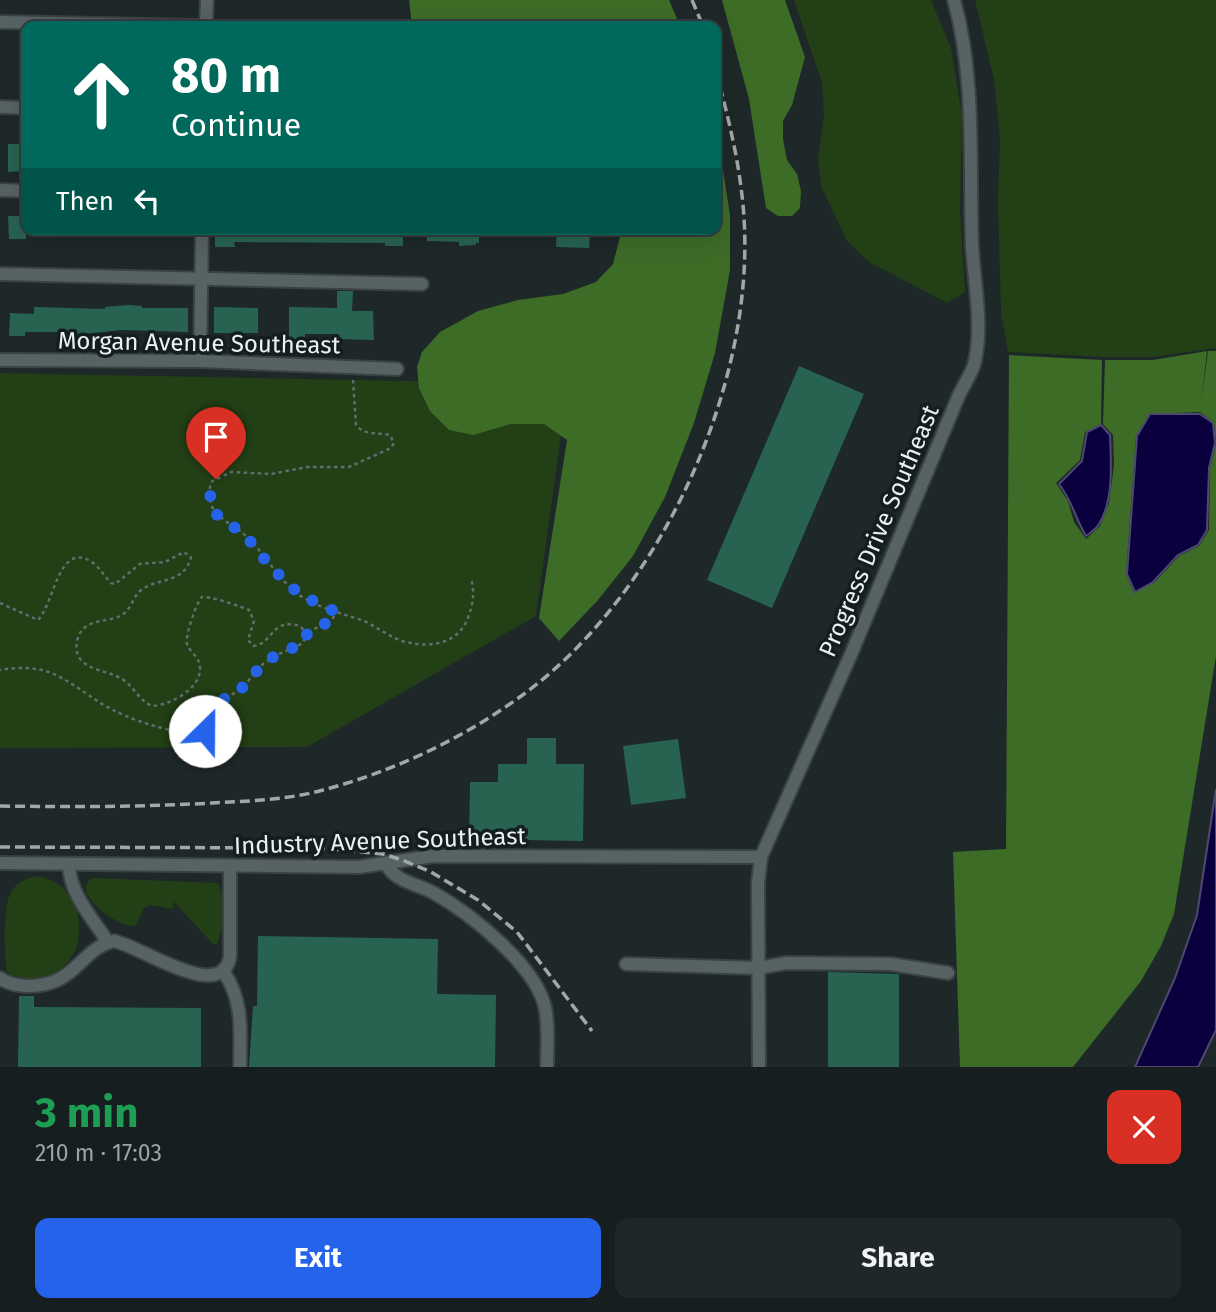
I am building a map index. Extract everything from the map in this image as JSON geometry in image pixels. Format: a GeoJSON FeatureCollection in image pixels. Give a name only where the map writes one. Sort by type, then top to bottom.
{"type":"FeatureCollection","features":[{"type":"Feature","properties":{"kind":"street"},"geometry":{"type":"LineString","coordinates":[[206,21],[207,0]]}},
{"type":"Feature","properties":{"kind":"street","name":"Progress Drive Southeast"},"geometry":{"type":"LineString","coordinates":[[759,1067],[758,883],[761,857],[857,640],[959,394],[975,364],[978,334],[972,244],[971,115],[954,0]]}},
{"type":"Feature","properties":{"kind":"street"},"geometry":{"type":"LineString","coordinates":[[0,22],[21,22]]}},
{"type":"Feature","properties":{"kind":"street"},"geometry":{"type":"LineString","coordinates":[[0,107],[21,108]]}},
{"type":"Feature","properties":{"kind":"street"},"geometry":{"type":"LineString","coordinates":[[0,190],[21,191]]}},
{"type":"Feature","properties":{"kind":"street"},"geometry":{"type":"LineString","coordinates":[[200,361],[202,235]]}},
{"type":"Feature","properties":{"kind":"street"},"geometry":{"type":"LineString","coordinates":[[0,274],[422,285]]}},
{"type":"Feature","properties":{"kind":"street","name":"Morgan Avenue Southeast"},"geometry":{"type":"LineString","coordinates":[[0,360],[200,361],[397,369]]}},
{"type":"Feature","properties":{"kind":"street","name":"Industry Avenue Southeast"},"geometry":{"type":"LineString","coordinates":[[0,863],[359,867],[433,856],[761,857]]}},
{"type":"Feature","properties":{"kind":"street"},"geometry":{"type":"LineString","coordinates":[[385,863],[398,879],[426,888],[459,909],[495,937],[518,961],[540,991],[545,1009],[547,1067]]}},
{"type":"Feature","properties":{"kind":"street"},"geometry":{"type":"LineString","coordinates":[[69,864],[69,877],[74,889],[108,942]]}},
{"type":"Feature","properties":{"kind":"street"},"geometry":{"type":"LineString","coordinates":[[0,978],[6,983],[16,985],[50,984],[67,975],[108,942],[122,942],[198,976],[216,976],[224,972],[230,957],[230,867]]}},
{"type":"Feature","properties":{"kind":"street"},"geometry":{"type":"LineString","coordinates":[[626,964],[758,968],[786,963],[891,964],[948,973]]}},
{"type":"Feature","properties":{"kind":"street"},"geometry":{"type":"LineString","coordinates":[[224,972],[237,996],[240,1012],[240,1067]]}},
{"type":"Feature","properties":{"kind":"path"},"geometry":{"type":"LineString","coordinates":[[353,366],[356,425],[366,432],[390,435],[394,443],[391,448],[349,467],[307,467],[271,474],[231,472],[211,482],[212,511],[246,536],[276,574],[299,594],[402,641],[431,645],[448,641],[464,627],[473,594],[471,578]]}},
{"type":"Feature","properties":{"kind":"path"},"geometry":{"type":"LineString","coordinates":[[0,603],[38,620],[45,611],[63,566],[73,559],[79,558],[93,563],[115,584],[140,564],[165,562],[178,554],[188,554],[191,557],[189,563],[180,575],[143,589],[129,608],[118,617],[90,623],[79,635],[76,644],[79,658],[84,663],[125,681],[139,698],[152,706],[168,704],[196,682],[201,670],[200,662],[188,647],[187,639],[196,606],[202,597],[214,597],[249,610],[254,621],[248,640],[253,646],[261,644],[273,630],[285,624],[300,626],[307,633]]}},
{"type":"Feature","properties":{"kind":"path"},"geometry":{"type":"LineString","coordinates":[[307,633],[332,620],[336,612]]}},
{"type":"Feature","properties":{"kind":"path"},"geometry":{"type":"LineString","coordinates":[[0,670],[26,668],[47,672],[113,710],[142,722],[199,732],[215,726],[214,709],[217,703],[240,690],[263,664],[273,657],[303,643],[307,633]]}},
{"type":"Feature","properties":{"kind":"green space"},"geometry":{"type":"Polygon","coordinates":[[[409,0],[669,0],[678,21],[411,21],[409,0]]]}},
{"type":"Feature","properties":{"kind":"green space"},"geometry":{"type":"Polygon","coordinates":[[[722,0],[785,0],[805,57],[792,105],[783,121],[787,160],[797,174],[801,191],[800,208],[792,216],[778,216],[766,208],[749,99],[722,0]]]}},
{"type":"Feature","properties":{"kind":"green space"},"geometry":{"type":"Polygon","coordinates":[[[794,0],[931,0],[951,48],[962,115],[960,210],[965,292],[947,303],[869,262],[847,241],[821,186],[818,158],[824,115],[822,83],[794,0]]]}},
{"type":"Feature","properties":{"kind":"green space"},"geometry":{"type":"Polygon","coordinates":[[[975,0],[1216,0],[1216,348],[1153,357],[1008,352],[1001,313],[998,201],[1000,138],[994,80],[975,0]]]}},
{"type":"Feature","properties":{"kind":"green space"},"geometry":{"type":"Polygon","coordinates":[[[721,157],[730,215],[730,270],[715,353],[694,423],[665,497],[633,556],[598,600],[559,641],[539,618],[567,440],[544,424],[511,424],[473,435],[449,430],[430,411],[419,388],[417,367],[422,352],[440,332],[478,311],[518,300],[563,294],[596,282],[613,264],[620,235],[721,235],[721,157]]]}},
{"type":"Feature","properties":{"kind":"green space"},"geometry":{"type":"Polygon","coordinates":[[[1207,351],[1201,403],[1208,351],[1216,351],[1216,443],[1216,656],[1174,914],[1161,946],[1141,981],[1073,1067],[960,1067],[953,852],[1006,849],[1009,355],[1102,360],[1101,424],[1085,432],[1080,460],[1056,483],[1068,501],[1074,522],[1086,539],[1100,526],[1109,503],[1114,465],[1113,435],[1103,424],[1105,360],[1153,360],[1207,351]],[[1200,412],[1150,414],[1136,436],[1126,574],[1134,593],[1155,582],[1179,556],[1199,546],[1209,530],[1210,469],[1216,443],[1214,423],[1200,412]]]}},
{"type":"Feature","properties":{"kind":"green space"},"geometry":{"type":"Polygon","coordinates":[[[0,373],[568,384],[536,616],[307,747],[0,748],[0,373]]]}},
{"type":"Feature","properties":{"kind":"green space"},"geometry":{"type":"Polygon","coordinates":[[[37,876],[55,882],[68,894],[76,909],[79,926],[77,944],[70,959],[57,971],[39,977],[22,978],[7,972],[6,910],[10,894],[15,887],[37,876]]]}},
{"type":"Feature","properties":{"kind":"green space"},"geometry":{"type":"Polygon","coordinates":[[[92,878],[218,883],[224,914],[217,944],[213,944],[173,901],[173,909],[151,905],[144,908],[135,926],[108,916],[91,900],[87,892],[87,884],[92,878]]]}},
{"type":"Feature","properties":{"kind":"shaded area"},"geometry":{"type":"Polygon","coordinates":[[[1150,414],[1200,414],[1213,423],[1215,443],[1209,468],[1207,530],[1198,545],[1178,555],[1153,582],[1135,592],[1127,574],[1137,436],[1150,414]]]}},
{"type":"Feature","properties":{"kind":"shaded area"},"geometry":{"type":"Polygon","coordinates":[[[1101,425],[1110,435],[1109,492],[1099,524],[1086,536],[1059,484],[1082,461],[1087,432],[1101,425]]]}},
{"type":"Feature","properties":{"kind":"shaded area"},"geometry":{"type":"Polygon","coordinates":[[[1216,789],[1216,1030],[1198,1067],[1135,1067],[1175,978],[1197,915],[1216,789]]]}},
{"type":"Feature","properties":{"kind":"building"},"geometry":{"type":"Polygon","coordinates":[[[8,144],[21,144],[21,171],[8,172],[8,144]]]}},
{"type":"Feature","properties":{"kind":"building"},"geometry":{"type":"Polygon","coordinates":[[[8,216],[21,216],[21,235],[26,235],[26,239],[9,239],[8,216]]]}},
{"type":"Feature","properties":{"kind":"building"},"geometry":{"type":"Polygon","coordinates":[[[215,235],[403,235],[403,246],[385,246],[385,243],[234,242],[235,247],[215,247],[215,235]]]}},
{"type":"Feature","properties":{"kind":"building"},"geometry":{"type":"Polygon","coordinates":[[[427,235],[479,235],[479,243],[476,245],[459,246],[459,242],[427,241],[427,235]]]}},
{"type":"Feature","properties":{"kind":"building"},"geometry":{"type":"Polygon","coordinates":[[[557,235],[590,235],[589,248],[556,247],[557,235]]]}},
{"type":"Feature","properties":{"kind":"building"},"geometry":{"type":"Polygon","coordinates":[[[337,291],[353,291],[352,311],[373,311],[374,340],[333,339],[333,334],[305,334],[305,339],[289,339],[289,307],[337,308],[337,291]]]}},
{"type":"Feature","properties":{"kind":"building"},"geometry":{"type":"Polygon","coordinates":[[[128,305],[142,308],[188,308],[188,332],[121,330],[76,335],[76,332],[25,332],[25,336],[9,336],[10,313],[34,314],[34,307],[105,309],[128,305]]]}},
{"type":"Feature","properties":{"kind":"building"},"geometry":{"type":"Polygon","coordinates":[[[214,307],[258,308],[258,333],[214,333],[214,307]]]}},
{"type":"Feature","properties":{"kind":"building"},"geometry":{"type":"Polygon","coordinates":[[[799,366],[864,394],[772,608],[707,580],[799,366]]]}},
{"type":"Feature","properties":{"kind":"building"},"geometry":{"type":"Polygon","coordinates":[[[527,738],[556,738],[556,764],[584,764],[583,841],[469,839],[470,782],[498,782],[498,764],[527,764],[527,738]]]}},
{"type":"Feature","properties":{"kind":"building"},"geometry":{"type":"Polygon","coordinates":[[[678,739],[686,798],[631,805],[623,746],[678,739]]]}},
{"type":"Feature","properties":{"kind":"building"},"geometry":{"type":"Polygon","coordinates":[[[258,936],[438,939],[437,994],[496,995],[495,1067],[249,1067],[253,1006],[257,1006],[258,936]]]}},
{"type":"Feature","properties":{"kind":"building"},"geometry":{"type":"Polygon","coordinates":[[[828,972],[899,974],[899,1067],[828,1067],[828,972]]]}},
{"type":"Feature","properties":{"kind":"building"},"geometry":{"type":"Polygon","coordinates":[[[19,996],[34,996],[34,1007],[201,1008],[201,1067],[18,1067],[19,996]]]}},
{"type":"Feature","properties":{"kind":"railway"},"geometry":{"type":"LineString","coordinates":[[692,0],[701,21]]}},
{"type":"Feature","properties":{"kind":"railway"},"geometry":{"type":"LineString","coordinates":[[0,806],[106,806],[268,800],[323,790],[402,763],[453,739],[524,694],[573,652],[617,601],[656,544],[689,481],[715,416],[733,349],[743,283],[744,218],[734,144],[721,92]]}},
{"type":"Feature","properties":{"kind":"railway"},"geometry":{"type":"LineString","coordinates":[[0,847],[321,848],[383,854],[431,872],[478,900],[517,932],[592,1031]]}},
{"type":"Feature","properties":{"kind":"route"},"geometry":{"type":"LineString","coordinates":[[205,731],[215,726],[213,713],[217,703],[240,690],[263,664],[273,657],[303,643],[307,633],[332,620],[336,612],[299,594],[282,580],[246,536],[212,511],[210,487],[211,482],[216,479]]}}]}
